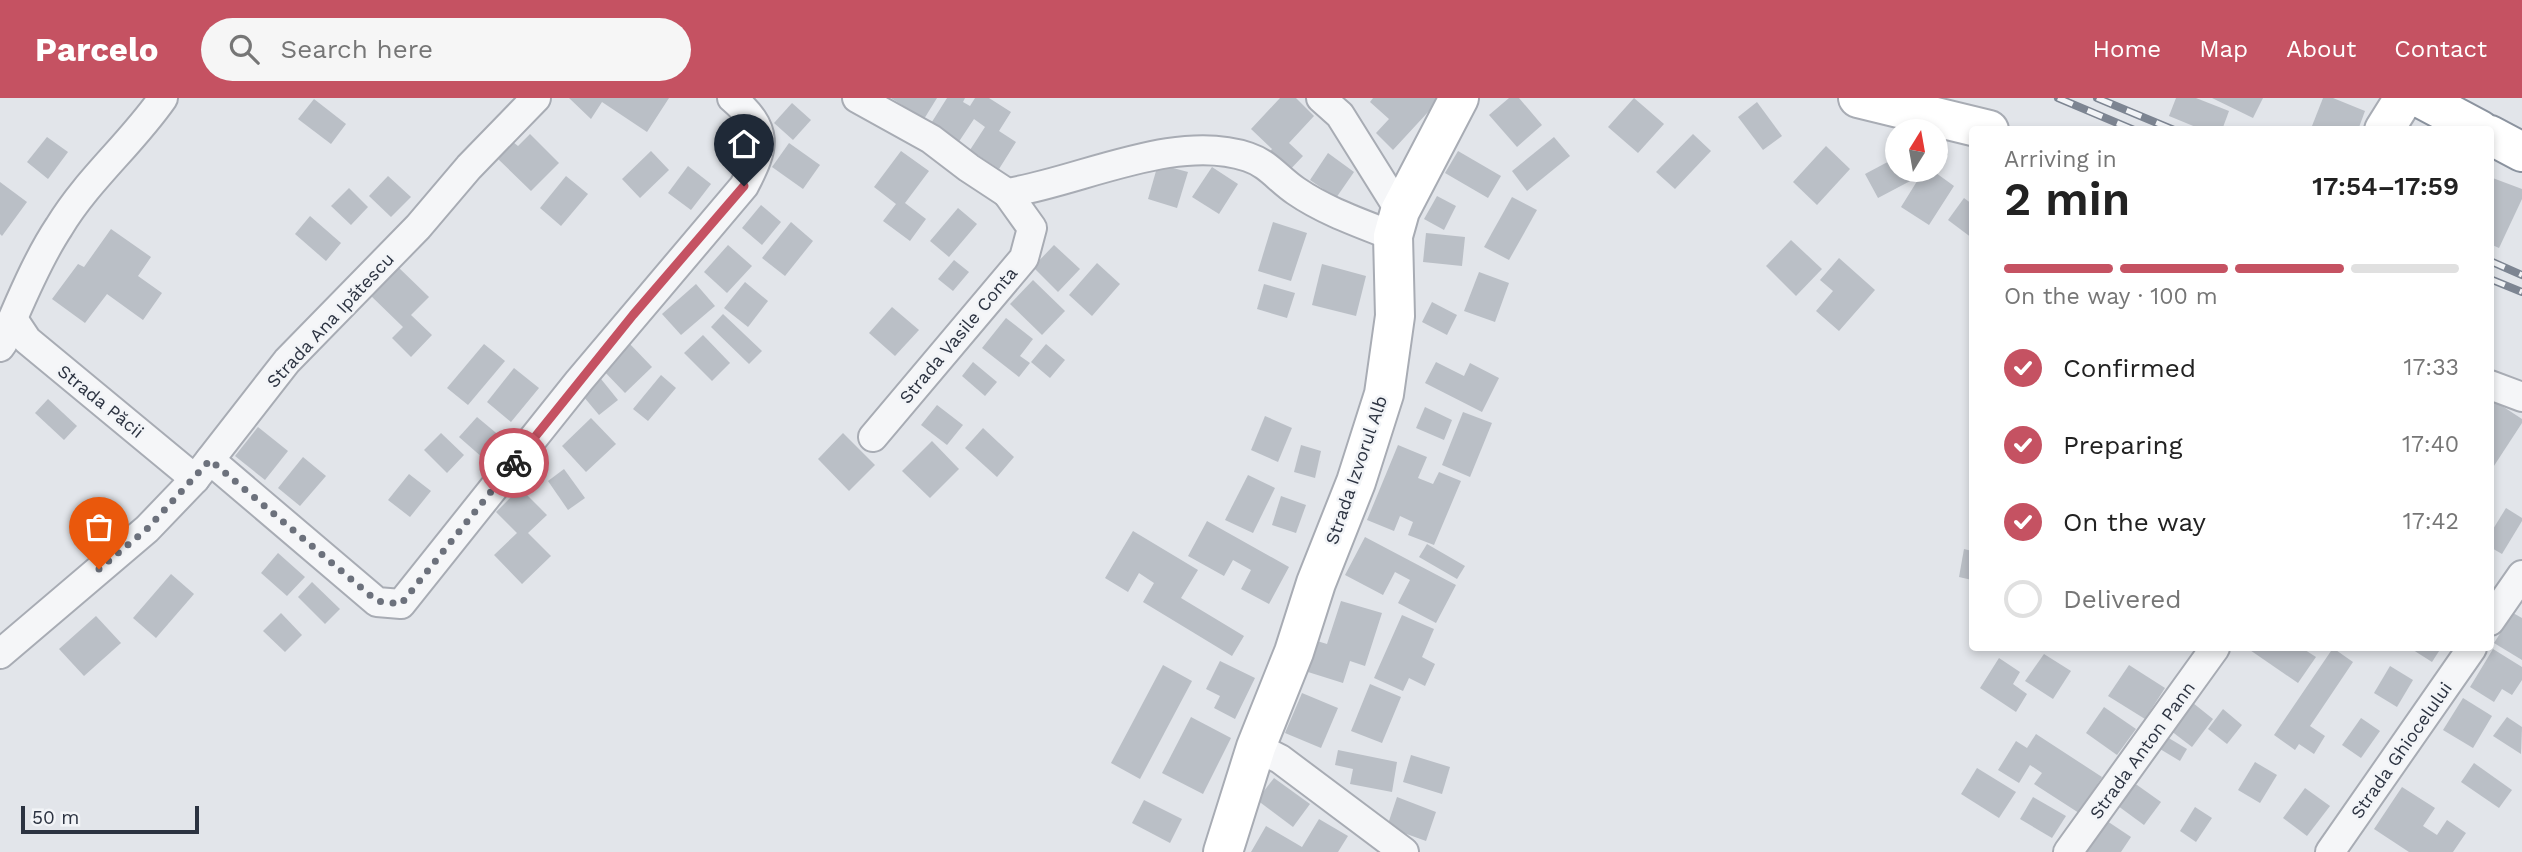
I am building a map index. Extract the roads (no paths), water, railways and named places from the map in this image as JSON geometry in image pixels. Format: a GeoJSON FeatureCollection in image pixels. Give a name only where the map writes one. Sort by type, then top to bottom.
{"type":"FeatureCollection","features":[{"type":"Feature","properties":{"kind":"main road"},"geometry":{"type":"LineString","coordinates":[[1396,223],[1459,98]]}},
{"type":"Feature","properties":{"kind":"main road"},"geometry":{"type":"LineString","coordinates":[[1858,98],[1973,126]]}},
{"type":"Feature","properties":{"kind":"main road"},"geometry":{"type":"LineString","coordinates":[[2386,126],[2404,98]]}},
{"type":"Feature","properties":{"kind":"main road"},"geometry":{"type":"LineString","coordinates":[[2420,98],[2472,126]]}},
{"type":"Feature","properties":{"kind":"main road"},"geometry":{"type":"LineString","coordinates":[[2494,137],[2522,152]]}},
{"type":"Feature","properties":{"kind":"main road","name":"Strada Izvorul Alb"},"geometry":{"type":"LineString","coordinates":[[1223,852],[1256,747],[1356,482],[1384,394],[1395,316],[1396,223]]}},
{"type":"Feature","properties":{"kind":"street"},"geometry":{"type":"LineString","coordinates":[[0,347],[64,219],[86,187],[125,147],[163,98]]}},
{"type":"Feature","properties":{"kind":"street","name":"Strada Ana Ipătescu"},"geometry":{"type":"LineString","coordinates":[[0,654],[147,529],[202,469],[287,361],[418,227],[469,167],[536,98]]}},
{"type":"Feature","properties":{"kind":"street","name":"Strada Păcii"},"geometry":{"type":"LineString","coordinates":[[13,319],[27,340],[367,594],[386,604],[401,604],[552,413],[744,186],[760,149],[762,136],[746,110],[732,98]]}},
{"type":"Feature","properties":{"kind":"street"},"geometry":{"type":"LineString","coordinates":[[857,98],[931,139],[969,169],[1007,193],[1129,161],[1193,150],[1227,151],[1267,164],[1294,190],[1338,214],[1396,223]]}},
{"type":"Feature","properties":{"kind":"street"},"geometry":{"type":"LineString","coordinates":[[1321,98],[1340,115],[1396,223]]}},
{"type":"Feature","properties":{"kind":"street","name":"Strada Vasile Conta"},"geometry":{"type":"LineString","coordinates":[[873,437],[1024,258],[1032,228],[1007,193]]}},
{"type":"Feature","properties":{"kind":"street"},"geometry":{"type":"LineString","coordinates":[[2494,386],[2522,397]]}},
{"type":"Feature","properties":{"kind":"street"},"geometry":{"type":"LineString","coordinates":[[2494,615],[2522,575]]}},
{"type":"Feature","properties":{"kind":"street","name":"Strada Anton Pann"},"geometry":{"type":"LineString","coordinates":[[2068,852],[2213,651]]}},
{"type":"Feature","properties":{"kind":"street","name":"Strada Ghiocelului"},"geometry":{"type":"LineString","coordinates":[[2330,852],[2470,651]]}},
{"type":"Feature","properties":{"kind":"street"},"geometry":{"type":"LineString","coordinates":[[1256,747],[1280,758],[1404,852]]}},
{"type":"Feature","properties":{"kind":"railway"},"geometry":{"type":"LineString","coordinates":[[2058,98],[2124,126]]}},
{"type":"Feature","properties":{"kind":"railway"},"geometry":{"type":"LineString","coordinates":[[2097,98],[2164,126]]}},
{"type":"Feature","properties":{"kind":"railway"},"geometry":{"type":"LineString","coordinates":[[2494,263],[2522,275]]}},
{"type":"Feature","properties":{"kind":"railway"},"geometry":{"type":"LineString","coordinates":[[2494,281],[2522,292]]}}]}
